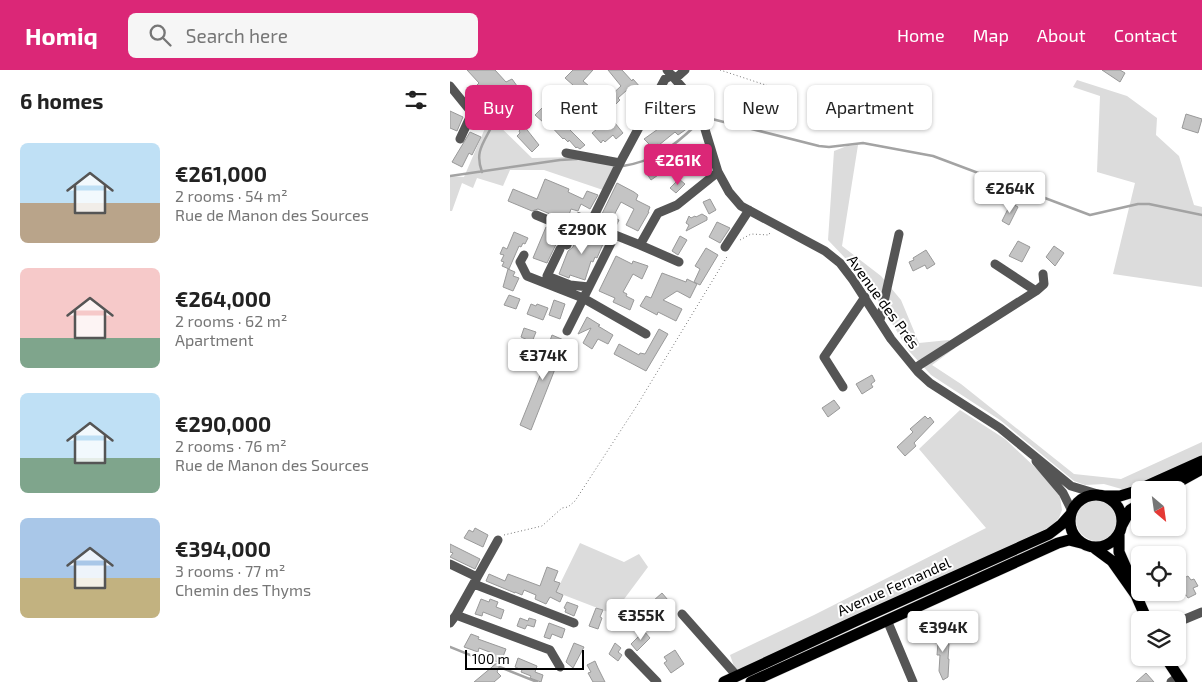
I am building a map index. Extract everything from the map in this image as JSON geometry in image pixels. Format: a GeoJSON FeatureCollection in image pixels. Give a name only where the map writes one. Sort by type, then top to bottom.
{"type":"FeatureCollection","features":[{"type":"Feature","properties":{"kind":"main road"},"geometry":{"type":"LineString","coordinates":[[1131,588],[1112,561],[1093,547],[1081,543],[1075,537],[1071,530],[1070,522],[1071,512],[1076,503],[1092,495],[1120,496],[1133,492],[1202,461]]}},
{"type":"Feature","properties":{"kind":"main road"},"geometry":{"type":"LineString","coordinates":[[1181,481],[1202,470]]}},
{"type":"Feature","properties":{"kind":"main road"},"geometry":{"type":"LineString","coordinates":[[1103,496],[1116,504],[1120,511],[1119,552],[1131,577]]}},
{"type":"Feature","properties":{"kind":"main road"},"geometry":{"type":"LineString","coordinates":[[1093,547],[1108,544],[1120,530],[1131,509]]}},
{"type":"Feature","properties":{"kind":"main road","name":"Avenue Fernandel"},"geometry":{"type":"LineString","coordinates":[[724,682],[1049,534],[1062,524],[1071,512]]}},
{"type":"Feature","properties":{"kind":"main road","name":"Avenue Fernandel"},"geometry":{"type":"LineString","coordinates":[[751,682],[1058,543],[1069,540],[1081,543]]}},
{"type":"Feature","properties":{"kind":"main road"},"geometry":{"type":"LineString","coordinates":[[1170,666],[1177,680]]}},
{"type":"Feature","properties":{"kind":"street"},"geometry":{"type":"LineString","coordinates":[[591,222],[620,162],[665,80],[671,75],[685,70]]}},
{"type":"Feature","properties":{"kind":"street","name":"Avenue des Prés"},"geometry":{"type":"LineString","coordinates":[[671,75],[689,94],[704,126],[718,172],[729,192],[741,206],[826,251],[840,263],[865,297],[891,339],[930,383],[1000,428],[1071,486],[1103,496]]}},
{"type":"Feature","properties":{"kind":"street"},"geometry":{"type":"LineString","coordinates":[[450,86],[472,113],[460,139]]}},
{"type":"Feature","properties":{"kind":"street"},"geometry":{"type":"LineString","coordinates":[[566,153],[620,162]]}},
{"type":"Feature","properties":{"kind":"street"},"geometry":{"type":"LineString","coordinates":[[640,245],[658,213],[677,205],[718,172]]}},
{"type":"Feature","properties":{"kind":"street"},"geometry":{"type":"LineString","coordinates":[[728,249],[749,210]]}},
{"type":"Feature","properties":{"kind":"street"},"geometry":{"type":"LineString","coordinates":[[536,215],[572,230]]}},
{"type":"Feature","properties":{"kind":"street"},"geometry":{"type":"LineString","coordinates":[[589,287],[570,285],[547,276],[579,217],[615,235],[679,262]]}},
{"type":"Feature","properties":{"kind":"street"},"geometry":{"type":"LineString","coordinates":[[880,320],[899,234]]}},
{"type":"Feature","properties":{"kind":"street"},"geometry":{"type":"LineString","coordinates":[[567,331],[615,235]]}},
{"type":"Feature","properties":{"kind":"street"},"geometry":{"type":"LineString","coordinates":[[524,255],[520,262],[527,276],[583,298],[646,334]]}},
{"type":"Feature","properties":{"kind":"street"},"geometry":{"type":"LineString","coordinates":[[995,264],[1036,291]]}},
{"type":"Feature","properties":{"kind":"street"},"geometry":{"type":"LineString","coordinates":[[915,368],[1036,291],[1044,284],[1043,274]]}},
{"type":"Feature","properties":{"kind":"street"},"geometry":{"type":"LineString","coordinates":[[843,387],[824,357],[865,297]]}},
{"type":"Feature","properties":{"kind":"street","name":"Avenue des Prés"},"geometry":{"type":"LineString","coordinates":[[1025,447],[1063,493],[1071,512]]}},
{"type":"Feature","properties":{"kind":"street"},"geometry":{"type":"LineString","coordinates":[[450,623],[498,540]]}},
{"type":"Feature","properties":{"kind":"street"},"geometry":{"type":"LineString","coordinates":[[450,564],[475,581],[574,623]]}},
{"type":"Feature","properties":{"kind":"street"},"geometry":{"type":"LineString","coordinates":[[1186,619],[1202,612]]}},
{"type":"Feature","properties":{"kind":"street"},"geometry":{"type":"LineString","coordinates":[[682,614],[737,676]]}},
{"type":"Feature","properties":{"kind":"street"},"geometry":{"type":"LineString","coordinates":[[456,615],[550,650],[560,667]]}},
{"type":"Feature","properties":{"kind":"street"},"geometry":{"type":"LineString","coordinates":[[887,620],[913,682]]}},
{"type":"Feature","properties":{"kind":"street"},"geometry":{"type":"LineString","coordinates":[[629,653],[657,682]]}},
{"type":"Feature","properties":{"kind":"path"},"geometry":{"type":"LineString","coordinates":[[720,70],[766,85]]}},
{"type":"Feature","properties":{"kind":"path"},"geometry":{"type":"LineString","coordinates":[[736,244],[751,234],[768,235],[775,225]]}},
{"type":"Feature","properties":{"kind":"path"},"geometry":{"type":"LineString","coordinates":[[498,540],[503,535],[542,526],[562,508],[568,507],[575,501],[636,407],[728,249]]}},
{"type":"Feature","properties":{"kind":"shaded area"},"geometry":{"type":"Polygon","coordinates":[[[1077,80],[1127,96],[1157,118],[1156,135],[1179,156],[1194,205],[1202,207],[1202,287],[1113,274],[1135,183],[1097,172],[1100,96],[1073,87],[1077,80]]]}},
{"type":"Feature","properties":{"kind":"shaded area"},"geometry":{"type":"Polygon","coordinates":[[[484,130],[503,130],[532,158],[574,157],[616,164],[603,190],[544,170],[510,170],[503,186],[477,178],[473,188],[462,183],[452,211],[450,211],[450,176],[464,177],[484,130]]]}},
{"type":"Feature","properties":{"kind":"shaded area"},"geometry":{"type":"Polygon","coordinates":[[[858,145],[842,246],[881,276],[901,300],[919,343],[949,340],[955,348],[932,365],[961,384],[1074,474],[1121,479],[1202,442],[1202,457],[1146,481],[1131,481],[1131,487],[1125,490],[1104,484],[1085,485],[1074,481],[1000,420],[931,375],[909,351],[864,278],[828,240],[834,151],[847,146],[858,145]]]}},
{"type":"Feature","properties":{"kind":"shaded area"},"geometry":{"type":"Polygon","coordinates":[[[960,410],[1005,439],[1040,472],[1060,497],[1062,510],[1059,518],[1050,527],[736,672],[730,655],[986,528],[919,449],[960,410]]]}},
{"type":"Feature","properties":{"kind":"shaded area"},"geometry":{"type":"Polygon","coordinates":[[[1097,499],[1112,505],[1118,520],[1112,535],[1097,541],[1082,535],[1076,520],[1082,505],[1097,499]]]}},
{"type":"Feature","properties":{"kind":"shaded area"},"geometry":{"type":"Polygon","coordinates":[[[580,543],[624,562],[639,554],[648,567],[613,614],[556,592],[580,543]]]}},
{"type":"Feature","properties":{"kind":"building"},"geometry":{"type":"Polygon","coordinates":[[[467,70],[495,70],[506,82],[512,79],[516,85],[477,85],[479,83],[467,70]]]}},
{"type":"Feature","properties":{"kind":"building"},"geometry":{"type":"Polygon","coordinates":[[[573,70],[593,70],[583,81],[588,85],[573,85],[565,78],[573,70]]]}},
{"type":"Feature","properties":{"kind":"building"},"geometry":{"type":"Polygon","coordinates":[[[608,70],[622,70],[638,85],[626,85],[626,91],[618,98],[620,100],[616,104],[616,91],[621,86],[608,70]]]}},
{"type":"Feature","properties":{"kind":"building"},"geometry":{"type":"Polygon","coordinates":[[[1102,70],[1120,70],[1125,73],[1120,82],[1102,70]]]}},
{"type":"Feature","properties":{"kind":"building"},"geometry":{"type":"Polygon","coordinates":[[[542,108],[542,121],[535,115],[542,108]]]}},
{"type":"Feature","properties":{"kind":"building"},"geometry":{"type":"Polygon","coordinates":[[[450,111],[463,117],[457,131],[450,128],[450,111]]]}},
{"type":"Feature","properties":{"kind":"building"},"geometry":{"type":"Polygon","coordinates":[[[1186,114],[1202,119],[1198,133],[1182,128],[1186,114]]]}},
{"type":"Feature","properties":{"kind":"building"},"geometry":{"type":"Polygon","coordinates":[[[616,124],[623,133],[616,139],[613,135],[601,143],[592,133],[596,130],[616,130],[616,124]]]}},
{"type":"Feature","properties":{"kind":"building"},"geometry":{"type":"Polygon","coordinates":[[[527,130],[539,145],[532,152],[517,136],[520,133],[519,131],[527,130]]]}},
{"type":"Feature","properties":{"kind":"building"},"geometry":{"type":"Polygon","coordinates":[[[554,130],[570,130],[585,145],[580,149],[576,148],[569,140],[568,142],[554,130]]]}},
{"type":"Feature","properties":{"kind":"building"},"geometry":{"type":"Polygon","coordinates":[[[657,130],[685,130],[678,135],[675,132],[653,148],[644,139],[657,130]]]}},
{"type":"Feature","properties":{"kind":"building"},"geometry":{"type":"Polygon","coordinates":[[[470,132],[481,137],[472,155],[469,153],[462,167],[452,162],[470,132]]]}},
{"type":"Feature","properties":{"kind":"building"},"geometry":{"type":"Polygon","coordinates":[[[683,150],[694,160],[686,168],[683,165],[676,171],[669,164],[683,150]]]}},
{"type":"Feature","properties":{"kind":"building"},"geometry":{"type":"Polygon","coordinates":[[[703,162],[705,171],[700,175],[694,164],[703,162]]]}},
{"type":"Feature","properties":{"kind":"building"},"geometry":{"type":"Polygon","coordinates":[[[656,166],[661,173],[651,180],[645,171],[656,166]]]}},
{"type":"Feature","properties":{"kind":"building"},"geometry":{"type":"Polygon","coordinates":[[[545,179],[569,189],[568,192],[583,199],[587,191],[598,195],[590,209],[581,204],[578,211],[571,209],[567,221],[538,209],[532,211],[508,201],[513,189],[537,199],[545,179]]]}},
{"type":"Feature","properties":{"kind":"building"},"geometry":{"type":"Polygon","coordinates":[[[679,179],[685,184],[676,193],[670,188],[679,179]]]}},
{"type":"Feature","properties":{"kind":"building"},"geometry":{"type":"Polygon","coordinates":[[[617,183],[634,192],[638,195],[636,200],[650,207],[638,231],[626,225],[634,209],[621,202],[613,217],[619,220],[615,228],[599,220],[617,183]]]}},
{"type":"Feature","properties":{"kind":"building"},"geometry":{"type":"Polygon","coordinates":[[[710,199],[716,210],[709,214],[703,202],[710,199]]]}},
{"type":"Feature","properties":{"kind":"building"},"geometry":{"type":"Polygon","coordinates":[[[1011,203],[1018,207],[1009,225],[1002,221],[1011,203]]]}},
{"type":"Feature","properties":{"kind":"building"},"geometry":{"type":"Polygon","coordinates":[[[702,214],[707,217],[707,220],[686,231],[689,225],[686,223],[689,216],[691,218],[702,214]]]}},
{"type":"Feature","properties":{"kind":"building"},"geometry":{"type":"Polygon","coordinates":[[[717,222],[730,228],[720,243],[709,237],[717,222]]]}},
{"type":"Feature","properties":{"kind":"building"},"geometry":{"type":"Polygon","coordinates":[[[546,227],[562,232],[547,263],[533,258],[546,227]]]}},
{"type":"Feature","properties":{"kind":"building"},"geometry":{"type":"Polygon","coordinates":[[[590,229],[606,237],[597,258],[595,257],[593,262],[591,261],[585,280],[570,275],[569,278],[559,274],[568,251],[573,247],[578,233],[587,236],[590,229]]]}},
{"type":"Feature","properties":{"kind":"building"},"geometry":{"type":"Polygon","coordinates":[[[514,232],[528,238],[525,244],[523,243],[521,247],[519,246],[509,269],[502,266],[504,262],[501,261],[504,255],[500,254],[503,247],[507,249],[514,232]]]}},
{"type":"Feature","properties":{"kind":"building"},"geometry":{"type":"Polygon","coordinates":[[[680,236],[687,240],[678,255],[672,251],[680,236]]]}},
{"type":"Feature","properties":{"kind":"building"},"geometry":{"type":"Polygon","coordinates":[[[1018,241],[1030,247],[1022,262],[1009,256],[1018,241]]]}},
{"type":"Feature","properties":{"kind":"building"},"geometry":{"type":"Polygon","coordinates":[[[1054,246],[1064,253],[1055,266],[1046,257],[1054,246]]]}},
{"type":"Feature","properties":{"kind":"building"},"geometry":{"type":"Polygon","coordinates":[[[706,248],[718,255],[700,285],[694,282],[700,269],[695,266],[706,248]]]}},
{"type":"Feature","properties":{"kind":"building"},"geometry":{"type":"Polygon","coordinates":[[[926,250],[935,264],[927,269],[925,265],[913,271],[909,262],[926,250]]]}},
{"type":"Feature","properties":{"kind":"building"},"geometry":{"type":"Polygon","coordinates":[[[616,256],[632,264],[633,261],[648,266],[642,279],[633,274],[623,292],[634,300],[630,310],[613,302],[615,298],[599,291],[616,256]]]}},
{"type":"Feature","properties":{"kind":"building"},"geometry":{"type":"Polygon","coordinates":[[[508,269],[515,272],[513,276],[519,278],[513,291],[503,287],[508,269]]]}},
{"type":"Feature","properties":{"kind":"building"},"geometry":{"type":"Polygon","coordinates":[[[662,273],[686,282],[687,279],[697,284],[690,298],[677,291],[663,300],[682,309],[676,321],[658,312],[657,315],[640,306],[646,296],[651,298],[662,273]]]}},
{"type":"Feature","properties":{"kind":"building"},"geometry":{"type":"Polygon","coordinates":[[[509,295],[520,299],[516,309],[504,305],[509,295]]]}},
{"type":"Feature","properties":{"kind":"building"},"geometry":{"type":"Polygon","coordinates":[[[554,300],[565,304],[560,319],[549,315],[554,300]]]}},
{"type":"Feature","properties":{"kind":"building"},"geometry":{"type":"Polygon","coordinates":[[[531,304],[548,308],[543,320],[527,314],[531,304]]]}},
{"type":"Feature","properties":{"kind":"building"},"geometry":{"type":"Polygon","coordinates":[[[587,317],[613,335],[608,344],[598,339],[592,349],[583,343],[591,328],[578,334],[587,317]]]}},
{"type":"Feature","properties":{"kind":"building"},"geometry":{"type":"Polygon","coordinates":[[[524,328],[536,332],[532,342],[521,337],[524,328]]]}},
{"type":"Feature","properties":{"kind":"building"},"geometry":{"type":"Polygon","coordinates":[[[659,329],[668,334],[646,371],[614,354],[619,344],[639,355],[640,353],[645,354],[659,329]]]}},
{"type":"Feature","properties":{"kind":"building"},"geometry":{"type":"Polygon","coordinates":[[[552,335],[566,341],[531,430],[520,425],[549,353],[546,352],[552,335]]]}},
{"type":"Feature","properties":{"kind":"building"},"geometry":{"type":"Polygon","coordinates":[[[872,375],[875,381],[871,384],[873,387],[862,394],[856,384],[872,375]]]}},
{"type":"Feature","properties":{"kind":"building"},"geometry":{"type":"Polygon","coordinates":[[[834,400],[840,408],[828,417],[822,408],[834,400]]]}},
{"type":"Feature","properties":{"kind":"building"},"geometry":{"type":"Polygon","coordinates":[[[925,416],[928,419],[930,417],[934,422],[914,443],[916,446],[905,456],[897,447],[913,432],[910,429],[925,416]]]}},
{"type":"Feature","properties":{"kind":"building"},"geometry":{"type":"Polygon","coordinates":[[[475,528],[488,535],[483,547],[464,538],[469,530],[473,532],[475,528]]]}},
{"type":"Feature","properties":{"kind":"building"},"geometry":{"type":"Polygon","coordinates":[[[450,544],[480,559],[475,569],[450,557],[453,553],[450,552],[450,544]]]}},
{"type":"Feature","properties":{"kind":"building"},"geometry":{"type":"Polygon","coordinates":[[[547,567],[558,571],[554,581],[560,583],[556,592],[563,595],[560,602],[550,597],[546,604],[535,599],[536,595],[524,590],[522,595],[486,581],[489,574],[505,581],[508,574],[540,586],[547,567]]]}},
{"type":"Feature","properties":{"kind":"building"},"geometry":{"type":"Polygon","coordinates":[[[1188,576],[1191,580],[1194,579],[1198,586],[1193,588],[1196,594],[1188,598],[1186,595],[1186,577],[1188,576]]]}},
{"type":"Feature","properties":{"kind":"building"},"geometry":{"type":"Polygon","coordinates":[[[662,593],[674,607],[668,612],[667,610],[657,619],[650,611],[656,605],[653,601],[662,593]]]}},
{"type":"Feature","properties":{"kind":"building"},"geometry":{"type":"Polygon","coordinates":[[[481,599],[489,602],[490,599],[498,602],[496,607],[504,610],[501,619],[483,612],[482,616],[475,614],[481,599]]]}},
{"type":"Feature","properties":{"kind":"building"},"geometry":{"type":"Polygon","coordinates":[[[567,602],[578,606],[574,616],[565,612],[566,609],[564,608],[567,602]]]}},
{"type":"Feature","properties":{"kind":"building"},"geometry":{"type":"Polygon","coordinates":[[[596,608],[603,610],[598,629],[589,626],[596,608]]]}},
{"type":"Feature","properties":{"kind":"building"},"geometry":{"type":"Polygon","coordinates":[[[520,618],[528,621],[529,618],[536,620],[534,627],[527,625],[525,629],[517,626],[520,618]]]}},
{"type":"Feature","properties":{"kind":"building"},"geometry":{"type":"Polygon","coordinates":[[[549,623],[565,629],[562,638],[552,634],[550,639],[544,637],[549,623]]]}},
{"type":"Feature","properties":{"kind":"building"},"geometry":{"type":"Polygon","coordinates":[[[644,631],[650,638],[637,651],[631,644],[644,631]]]}},
{"type":"Feature","properties":{"kind":"building"},"geometry":{"type":"Polygon","coordinates":[[[933,633],[948,634],[948,677],[943,680],[939,671],[940,655],[937,655],[938,643],[932,642],[933,633]]]}},
{"type":"Feature","properties":{"kind":"building"},"geometry":{"type":"Polygon","coordinates":[[[471,634],[479,637],[478,639],[506,649],[497,672],[501,676],[494,682],[474,682],[498,662],[490,659],[492,653],[479,648],[478,652],[464,647],[471,634]]]}},
{"type":"Feature","properties":{"kind":"building"},"geometry":{"type":"Polygon","coordinates":[[[574,643],[584,647],[573,668],[566,662],[574,643]]]}},
{"type":"Feature","properties":{"kind":"building"},"geometry":{"type":"Polygon","coordinates":[[[615,643],[621,648],[618,652],[622,655],[618,661],[609,654],[615,643]]]}},
{"type":"Feature","properties":{"kind":"building"},"geometry":{"type":"Polygon","coordinates":[[[675,650],[684,664],[671,673],[664,663],[667,661],[664,657],[675,650]]]}},
{"type":"Feature","properties":{"kind":"building"},"geometry":{"type":"Polygon","coordinates":[[[518,658],[537,666],[535,672],[543,675],[541,682],[530,678],[531,676],[515,667],[518,658]]]}},
{"type":"Feature","properties":{"kind":"building"},"geometry":{"type":"Polygon","coordinates":[[[595,661],[605,682],[593,682],[588,673],[591,672],[587,665],[595,661]]]}},
{"type":"Feature","properties":{"kind":"building"},"geometry":{"type":"Polygon","coordinates":[[[1146,673],[1154,682],[1136,682],[1146,673]]]}},
{"type":"Feature","properties":{"kind":"waterway"},"geometry":{"type":"LineString","coordinates":[[714,120],[819,146],[829,147],[863,143],[933,156],[1090,215],[1138,204],[1149,204],[1202,215]]}},
{"type":"Feature","properties":{"kind":"waterway"},"geometry":{"type":"LineString","coordinates":[[482,172],[479,154],[490,130]]}},
{"type":"Feature","properties":{"kind":"waterway"},"geometry":{"type":"LineString","coordinates":[[623,166],[654,157],[690,130]]}},
{"type":"Feature","properties":{"kind":"waterway"},"geometry":{"type":"LineString","coordinates":[[450,176],[577,159]]}},
{"type":"Feature","properties":{"kind":"waterway"},"geometry":{"type":"LineString","coordinates":[[450,647],[537,682]]}}]}
